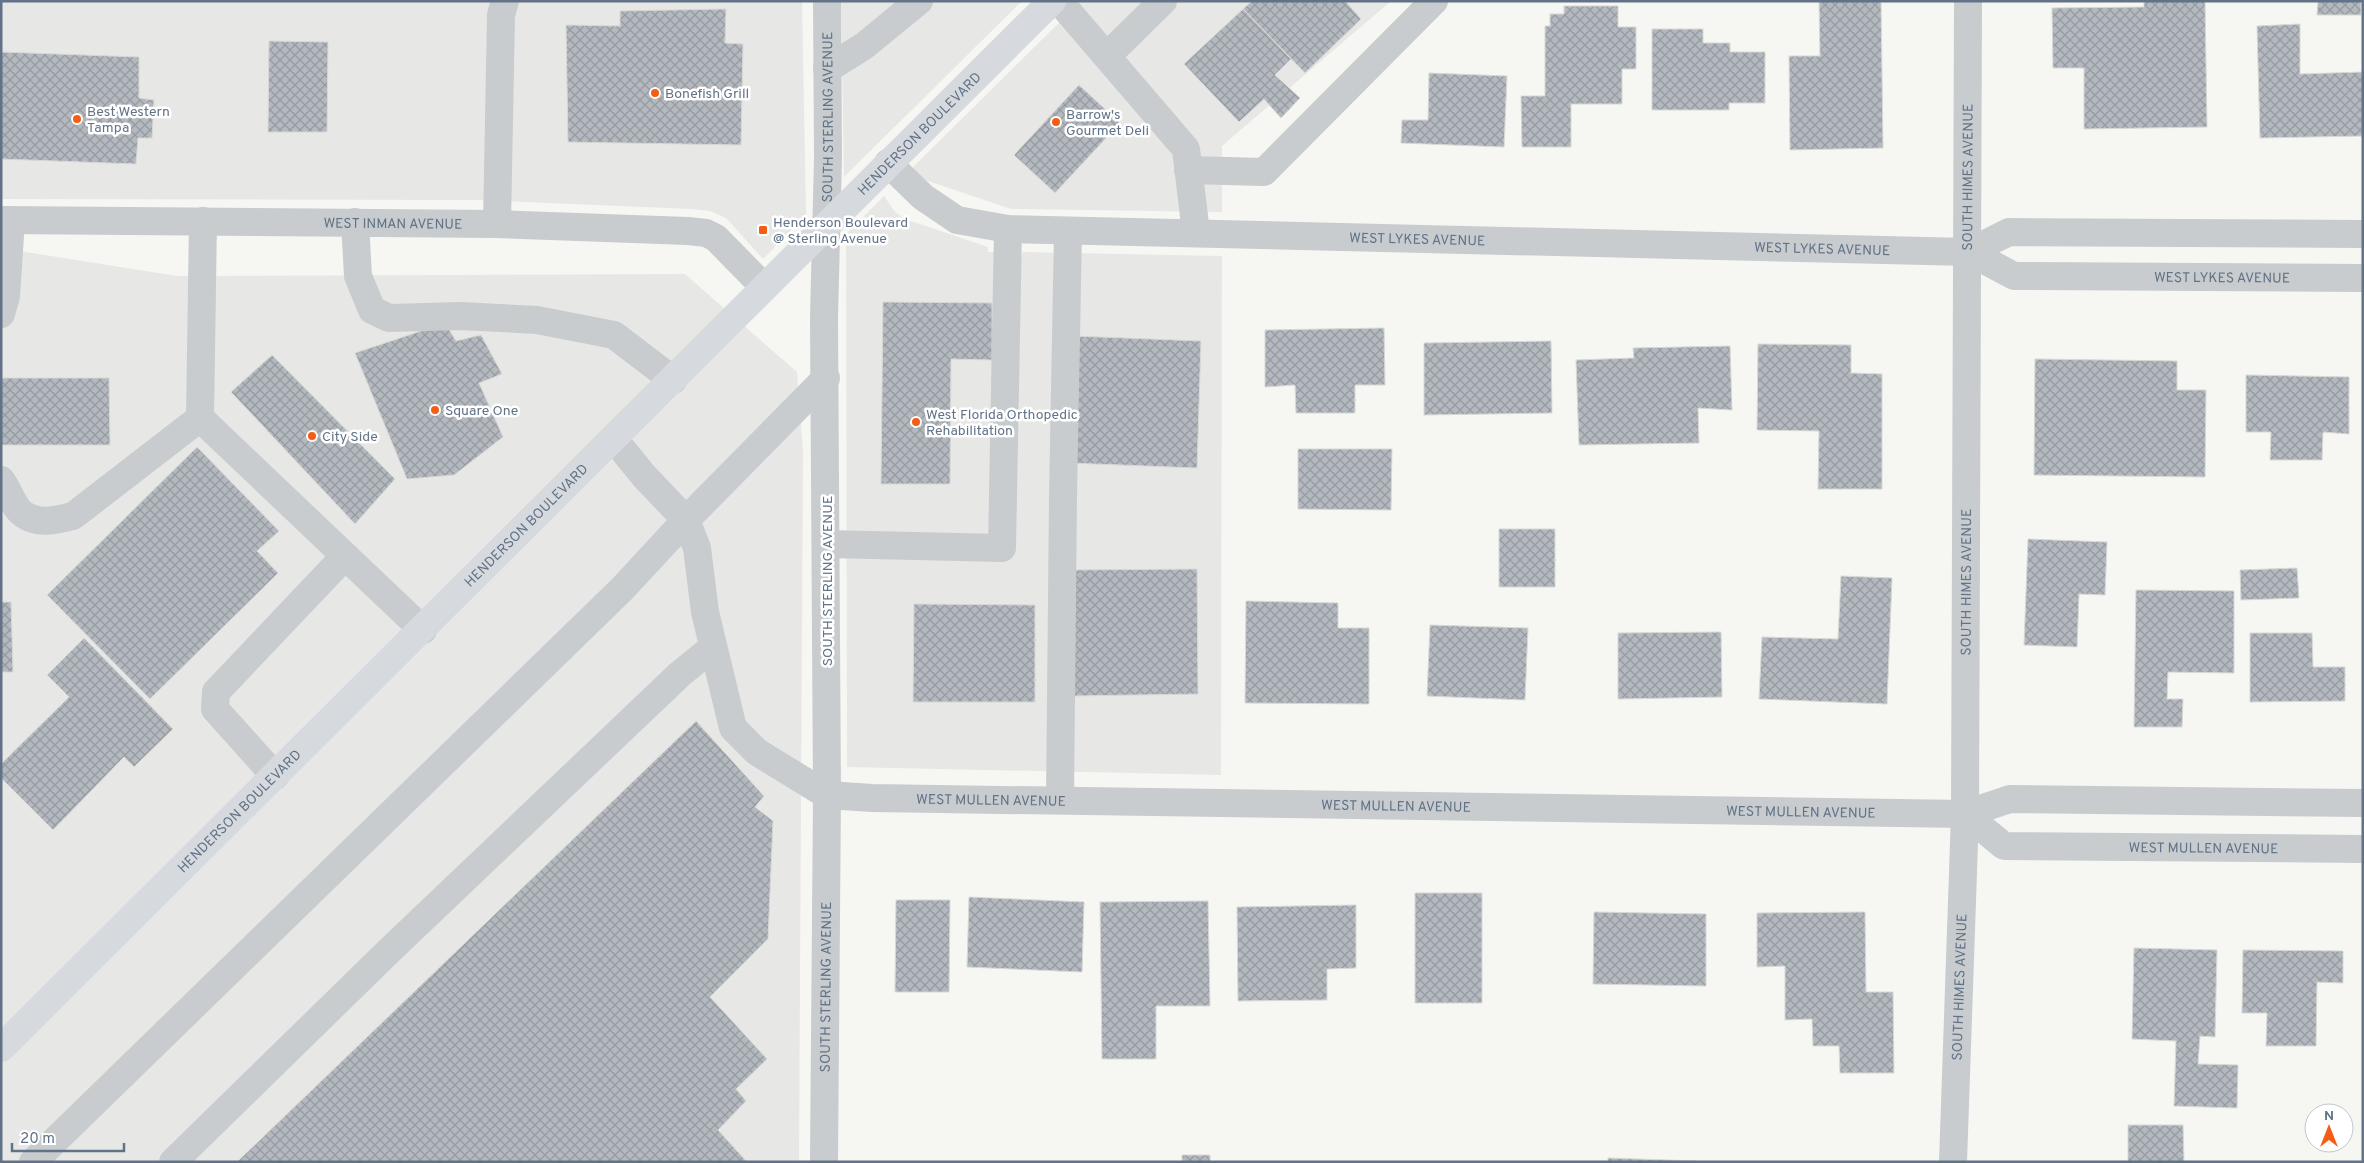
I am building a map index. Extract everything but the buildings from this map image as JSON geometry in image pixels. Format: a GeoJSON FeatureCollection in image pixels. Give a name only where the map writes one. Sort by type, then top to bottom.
{"type":"FeatureCollection","features":[{"type":"Feature","properties":{"kind":"main road","name":"HENDERSON BOULEVARD"},"geometry":{"type":"LineString","coordinates":[[3,1042],[423,630],[1052,1]]}},
{"type":"Feature","properties":{"kind":"street"},"geometry":{"type":"LineString","coordinates":[[497,224],[501,15],[505,1]]}},
{"type":"Feature","properties":{"kind":"street","name":"SOUTH STERLING AVENUE"},"geometry":{"type":"LineString","coordinates":[[824,1162],[827,544],[824,318],[827,225],[827,1]]}},
{"type":"Feature","properties":{"kind":"street"},"geometry":{"type":"LineString","coordinates":[[827,70],[864,46],[919,1]]}},
{"type":"Feature","properties":{"kind":"street"},"geometry":{"type":"LineString","coordinates":[[1059,1],[1186,149],[1196,233]]}},
{"type":"Feature","properties":{"kind":"street"},"geometry":{"type":"LineString","coordinates":[[1107,56],[1163,1]]}},
{"type":"Feature","properties":{"kind":"street"},"geometry":{"type":"LineString","coordinates":[[1188,170],[1264,172],[1434,1]]}},
{"type":"Feature","properties":{"kind":"street","name":"SOUTH HIMES AVENUE"},"geometry":{"type":"LineString","coordinates":[[1953,1162],[1965,814],[1969,252],[1968,1]]}},
{"type":"Feature","properties":{"kind":"street","name":"WEST LYKES AVENUE"},"geometry":{"type":"LineString","coordinates":[[888,163],[923,197],[957,220],[1008,229],[1969,252],[2014,276],[2363,278]]}},
{"type":"Feature","properties":{"kind":"street"},"geometry":{"type":"LineString","coordinates":[[1,314],[6,296],[6,220]]}},
{"type":"Feature","properties":{"kind":"street","name":"WEST INMAN AVENUE"},"geometry":{"type":"LineString","coordinates":[[6,220],[497,224],[688,230],[706,233],[716,238],[764,287]]}},
{"type":"Feature","properties":{"kind":"street"},"geometry":{"type":"LineString","coordinates":[[203,221],[200,418],[423,630]]}},
{"type":"Feature","properties":{"kind":"street"},"geometry":{"type":"LineString","coordinates":[[355,222],[358,276],[372,310],[389,318],[460,316],[537,320],[614,335],[672,380]]}},
{"type":"Feature","properties":{"kind":"street"},"geometry":{"type":"LineString","coordinates":[[827,544],[1002,548],[1008,229]]}},
{"type":"Feature","properties":{"kind":"street"},"geometry":{"type":"LineString","coordinates":[[1060,800],[1068,230]]}},
{"type":"Feature","properties":{"kind":"street","name":"WEST LYKES AVENUE"},"geometry":{"type":"LineString","coordinates":[[1969,252],[2009,232],[2363,234]]}},
{"type":"Feature","properties":{"kind":"street"},"geometry":{"type":"LineString","coordinates":[[33,1162],[622,589],[686,520],[826,378]]}},
{"type":"Feature","properties":{"kind":"street"},"geometry":{"type":"LineString","coordinates":[[1,480],[22,514],[38,520],[54,521],[73,516],[200,418]]}},
{"type":"Feature","properties":{"kind":"street"},"geometry":{"type":"LineString","coordinates":[[614,439],[644,476],[686,520],[697,548],[705,612],[712,648],[733,728],[757,752],[827,795]]}},
{"type":"Feature","properties":{"kind":"street"},"geometry":{"type":"LineString","coordinates":[[275,776],[214,709],[216,692],[345,556]]}},
{"type":"Feature","properties":{"kind":"street"},"geometry":{"type":"LineString","coordinates":[[173,1162],[391,949],[680,674],[712,648]]}},
{"type":"Feature","properties":{"kind":"street","name":"WEST MULLEN AVENUE"},"geometry":{"type":"LineString","coordinates":[[827,795],[872,798],[1965,814],[2010,800],[2363,802]]}},
{"type":"Feature","properties":{"kind":"street","name":"WEST MULLEN AVENUE"},"geometry":{"type":"LineString","coordinates":[[1965,814],[2004,846],[2363,849]]}},
{"type":"Feature","properties":{"kind":"shaded area"},"geometry":{"type":"Polygon","coordinates":[[[1,1],[802,1],[806,215],[763,259],[726,218],[710,211],[690,209],[478,200],[1,199],[1,1]]]}},
{"type":"Feature","properties":{"kind":"shaded area"},"geometry":{"type":"Polygon","coordinates":[[[841,1],[1022,1],[844,177],[841,1]]]}},
{"type":"Feature","properties":{"kind":"shaded area"},"geometry":{"type":"Polygon","coordinates":[[[1081,1],[1391,1],[1222,146],[1222,212],[1011,209],[922,179],[913,167],[1081,1]]]}},
{"type":"Feature","properties":{"kind":"shaded area"},"geometry":{"type":"Polygon","coordinates":[[[884,196],[895,212],[905,219],[988,247],[988,252],[1005,252],[1021,257],[1023,252],[1222,256],[1221,775],[847,767],[846,234],[884,196]]]}},
{"type":"Feature","properties":{"kind":"shaded area"},"geometry":{"type":"Polygon","coordinates":[[[1,248],[177,276],[685,274],[797,372],[803,451],[799,1162],[1,1162],[1,248]]]}},
{"type":"Feature","properties":{"kind":"place","name":"Bonefish Grill"},"geometry":{"type":"Point","coordinates":[655,93]}},
{"type":"Feature","properties":{"kind":"place","name":"Best Western Tampa"},"geometry":{"type":"Point","coordinates":[77,119]}},
{"type":"Feature","properties":{"kind":"place","name":"Barrow's Gourmet Deli"},"geometry":{"type":"Point","coordinates":[1056,122]}},
{"type":"Feature","properties":{"kind":"place","name":"Henderson Boulevard @ Sterling Avenue"},"geometry":{"type":"Point","coordinates":[763,230]}},
{"type":"Feature","properties":{"kind":"place","name":"Square One"},"geometry":{"type":"Point","coordinates":[435,410]}},
{"type":"Feature","properties":{"kind":"place","name":"West Florida Orthopedic Rehabilitation"},"geometry":{"type":"Point","coordinates":[916,422]}},
{"type":"Feature","properties":{"kind":"place","name":"City Side"},"geometry":{"type":"Point","coordinates":[312,436]}}]}
